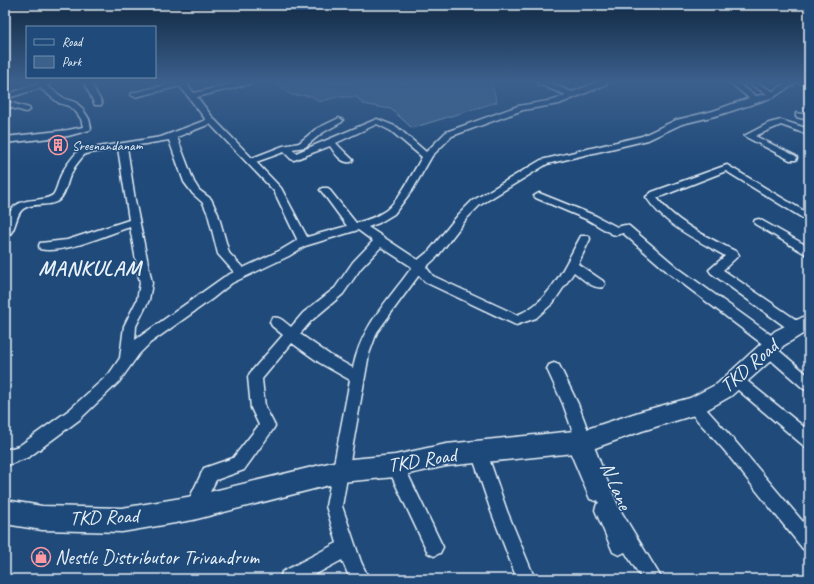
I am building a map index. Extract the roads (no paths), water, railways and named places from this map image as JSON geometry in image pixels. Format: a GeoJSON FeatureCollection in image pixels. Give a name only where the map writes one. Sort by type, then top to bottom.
{"type":"FeatureCollection","features":[{"type":"Feature","properties":{"kind":"street"},"geometry":{"type":"LineString","coordinates":[[5,140],[68,133],[87,128],[85,119],[78,109]]}},
{"type":"Feature","properties":{"kind":"street"},"geometry":{"type":"LineString","coordinates":[[203,109],[211,121],[278,190],[300,233],[302,239],[301,243]]}},
{"type":"Feature","properties":{"kind":"street"},"geometry":{"type":"LineString","coordinates":[[5,458],[23,452],[74,415],[114,378],[127,359],[145,339],[208,296],[228,280],[240,272],[285,253],[301,243],[375,221],[390,212],[408,189],[427,157],[449,134],[518,109]]}},
{"type":"Feature","properties":{"kind":"street"},"geometry":{"type":"LineString","coordinates":[[360,579],[353,566],[334,506],[354,405],[357,377],[362,354],[372,330],[419,266],[434,254],[463,216],[476,203],[544,162],[644,138],[679,122],[726,109]]}},
{"type":"Feature","properties":{"kind":"street"},"geometry":{"type":"LineString","coordinates":[[800,115],[809,118]]}},
{"type":"Feature","properties":{"kind":"street"},"geometry":{"type":"LineString","coordinates":[[251,161],[286,148],[302,145],[318,131],[339,120]]}},
{"type":"Feature","properties":{"kind":"street"},"geometry":{"type":"LineString","coordinates":[[286,148],[294,157],[331,142],[377,120],[394,129],[427,157]]}},
{"type":"Feature","properties":{"kind":"street"},"geometry":{"type":"LineString","coordinates":[[5,233],[16,210],[20,207],[25,204],[55,199],[60,193],[63,180],[70,167],[82,152],[172,136],[211,121]]}},
{"type":"Feature","properties":{"kind":"street"},"geometry":{"type":"LineString","coordinates":[[793,158],[748,136],[781,122],[809,132]]}},
{"type":"Feature","properties":{"kind":"street"},"geometry":{"type":"LineString","coordinates":[[172,136],[189,182],[196,192],[208,201],[224,254],[240,272]]}},
{"type":"Feature","properties":{"kind":"street"},"geometry":{"type":"LineString","coordinates":[[331,142],[341,155],[348,160]]}},
{"type":"Feature","properties":{"kind":"street"},"geometry":{"type":"LineString","coordinates":[[122,145],[134,222],[146,283],[143,300],[130,326],[127,359]]}},
{"type":"Feature","properties":{"kind":"street"},"geometry":{"type":"LineString","coordinates":[[803,324],[715,270],[733,255],[674,221],[657,206],[651,197],[655,194],[727,168],[809,219]]}},
{"type":"Feature","properties":{"kind":"street"},"geometry":{"type":"LineString","coordinates":[[325,190],[357,226],[419,266],[429,279],[516,320],[532,314],[549,300],[553,292],[567,276],[585,239]]}},
{"type":"Feature","properties":{"kind":"street"},"geometry":{"type":"LineString","coordinates":[[539,196],[592,218],[616,231],[625,229],[674,271],[771,347],[809,385]]}},
{"type":"Feature","properties":{"kind":"street"},"geometry":{"type":"LineString","coordinates":[[44,246],[68,244],[134,222]]}},
{"type":"Feature","properties":{"kind":"street"},"geometry":{"type":"LineString","coordinates":[[759,222],[809,252]]}},
{"type":"Feature","properties":{"kind":"street"},"geometry":{"type":"LineString","coordinates":[[193,508],[210,474],[238,464],[267,426],[258,408],[256,378],[307,317],[339,291],[357,265],[380,242]]}},
{"type":"Feature","properties":{"kind":"street"},"geometry":{"type":"LineString","coordinates":[[572,265],[599,284]]}},
{"type":"Feature","properties":{"kind":"street"},"geometry":{"type":"LineString","coordinates":[[276,322],[291,336],[340,368],[357,377]]}},
{"type":"Feature","properties":{"kind":"street","name":"TKD Road"},"geometry":{"type":"LineString","coordinates":[[5,512],[42,518],[122,520],[193,508],[341,472],[395,466],[446,454],[479,452],[579,441],[694,406],[724,390],[786,332],[803,324]]}},
{"type":"Feature","properties":{"kind":"street"},"geometry":{"type":"LineString","coordinates":[[554,369],[575,414],[579,441],[613,514],[653,579]]}},
{"type":"Feature","properties":{"kind":"street"},"geometry":{"type":"LineString","coordinates":[[736,380],[809,441]]}},
{"type":"Feature","properties":{"kind":"street"},"geometry":{"type":"LineString","coordinates":[[694,406],[729,445],[809,543]]}},
{"type":"Feature","properties":{"kind":"street","name":"N Lane"},"geometry":{"type":"LineString","coordinates":[[579,441],[619,546]]}},
{"type":"Feature","properties":{"kind":"street"},"geometry":{"type":"LineString","coordinates":[[479,452],[499,512],[526,579]]}},
{"type":"Feature","properties":{"kind":"street"},"geometry":{"type":"LineString","coordinates":[[395,466],[434,547]]}},
{"type":"Feature","properties":{"kind":"street"},"geometry":{"type":"LineString","coordinates":[[289,579],[347,547]]}},
{"type":"Feature","properties":{"kind":"place","name":"Sreenandanam"},"geometry":{"type":"Point","coordinates":[58,145]}},
{"type":"Feature","properties":{"kind":"place","name":"Nestle Distributor Trivandrum"},"geometry":{"type":"Point","coordinates":[41,557]}},
{"type":"Feature","properties":{"kind":"district","name":"MANKULAM"},"geometry":{"type":"Point","coordinates":[90,268]}}]}
